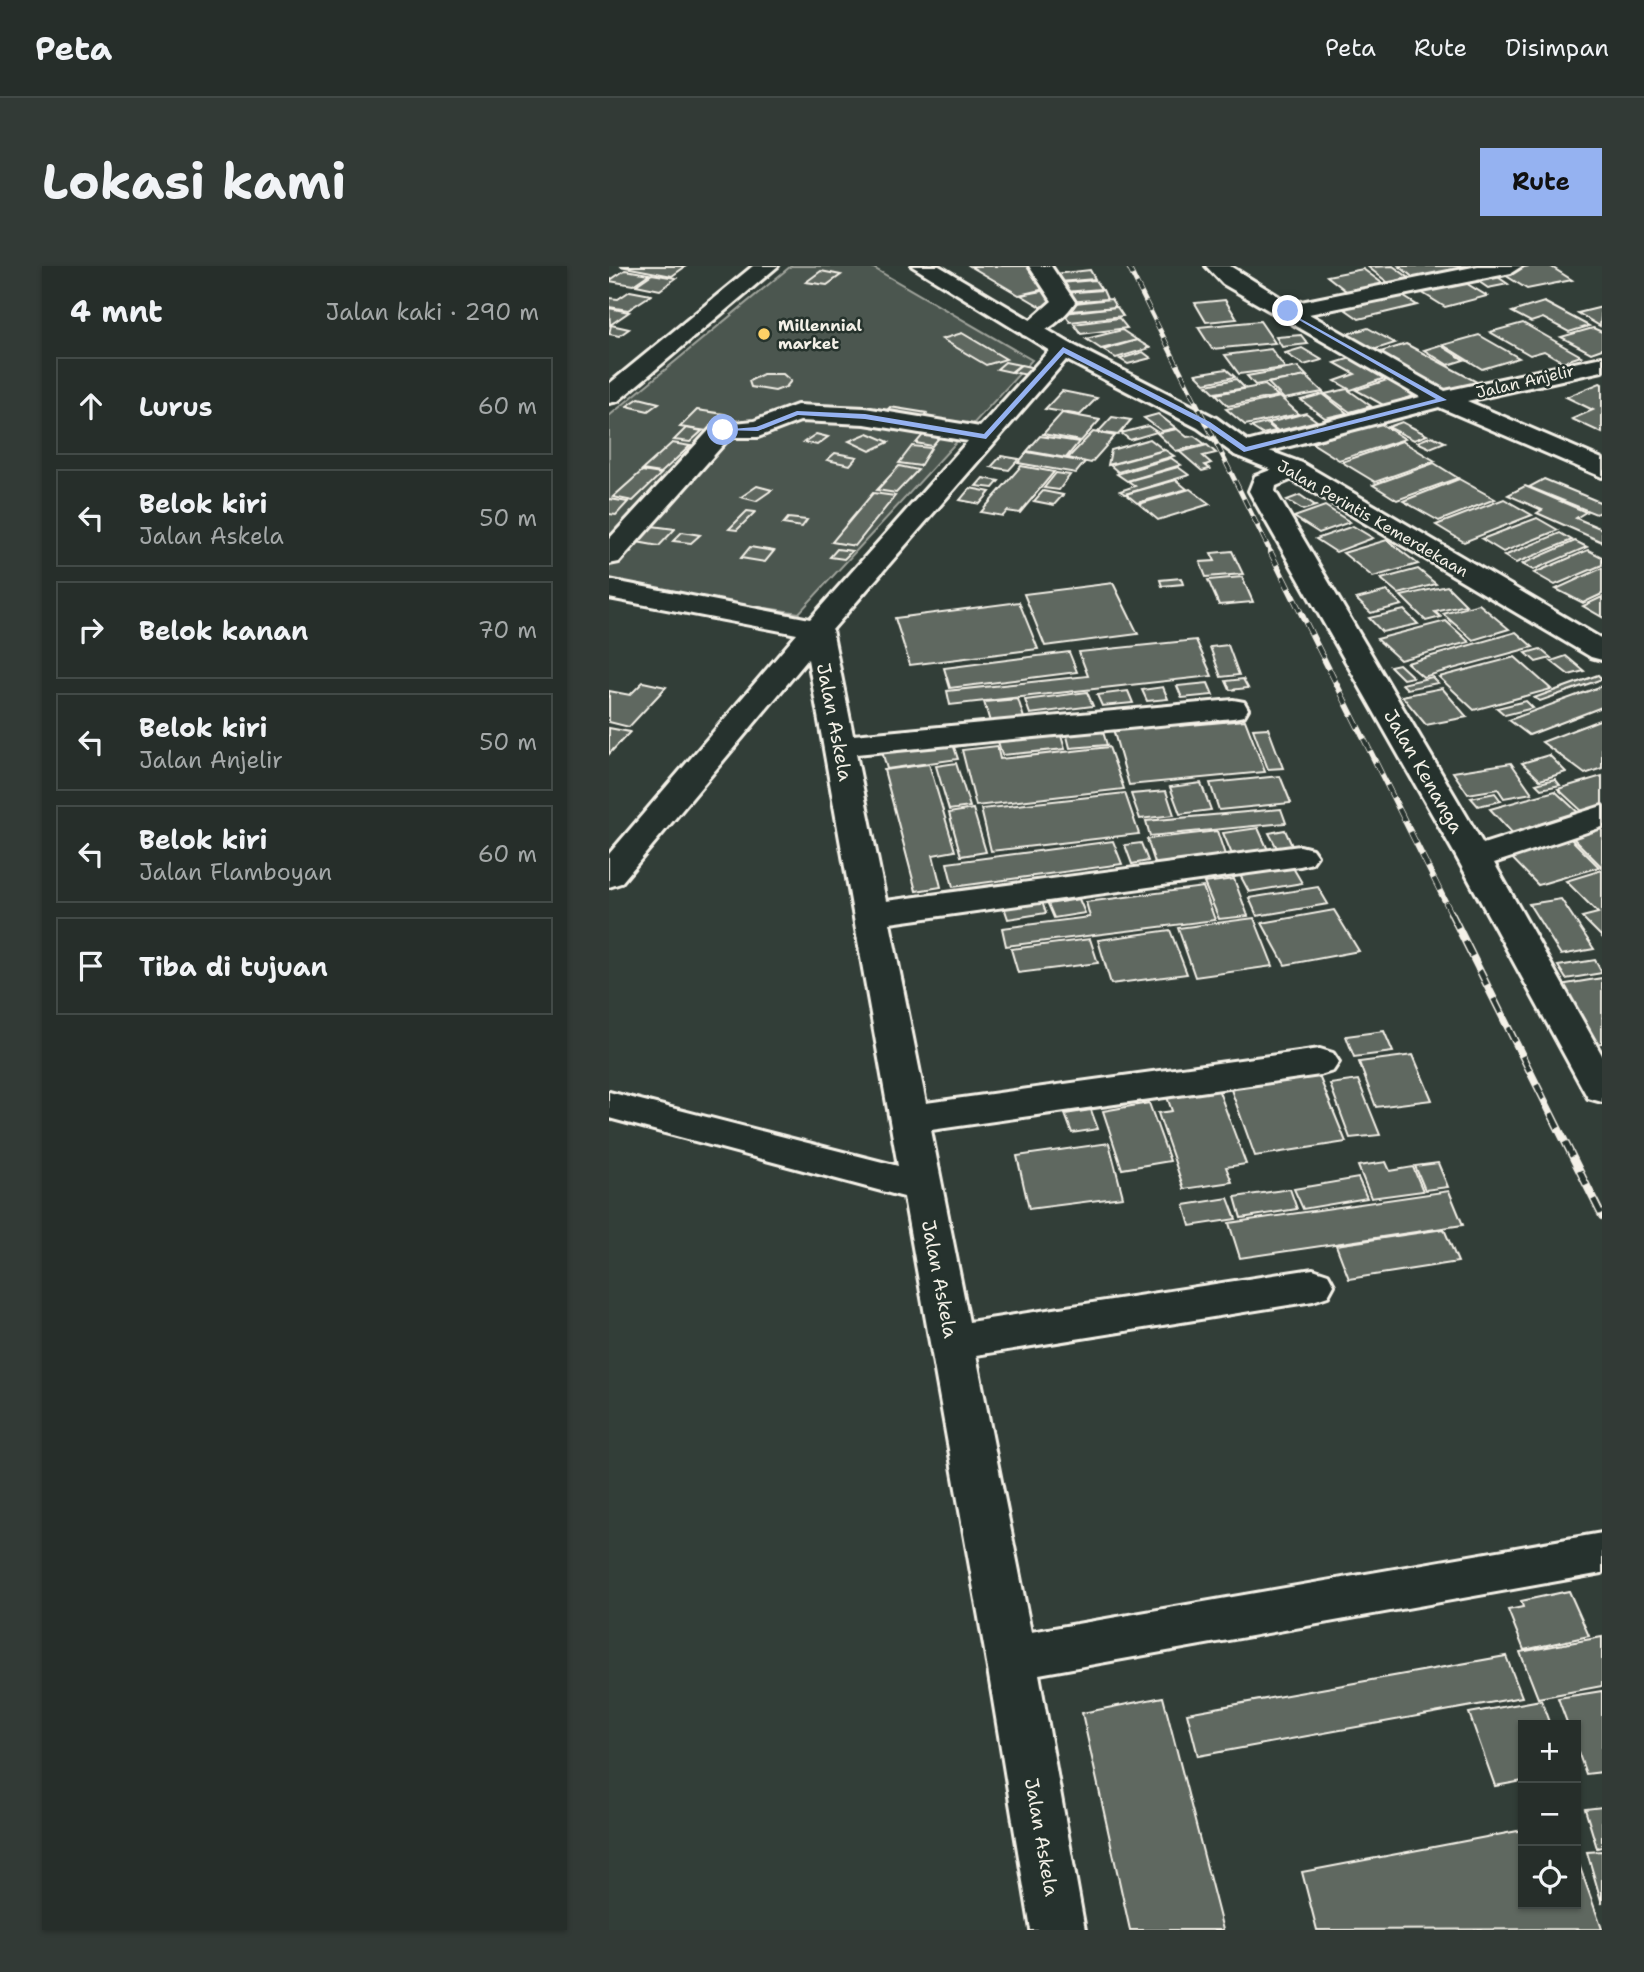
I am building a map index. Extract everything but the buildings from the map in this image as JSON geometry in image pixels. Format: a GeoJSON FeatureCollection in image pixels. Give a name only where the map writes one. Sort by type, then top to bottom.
{"type":"FeatureCollection","features":[{"type":"Feature","properties":{"kind":"street"},"geometry":{"type":"LineString","coordinates":[[609,396],[767,266]]}},
{"type":"Feature","properties":{"kind":"street","name":"Jalan Perintis Kemerdekaan"},"geometry":{"type":"LineString","coordinates":[[923,266],[1063,349],[1207,423],[1244,450],[1293,469],[1602,651]]}},
{"type":"Feature","properties":{"kind":"street"},"geometry":{"type":"LineString","coordinates":[[1031,330],[1064,302],[1040,266]]}},
{"type":"Feature","properties":{"kind":"street"},"geometry":{"type":"LineString","coordinates":[[1217,266],[1231,279],[1443,400],[1602,469]]}},
{"type":"Feature","properties":{"kind":"street"},"geometry":{"type":"LineString","coordinates":[[1288,311],[1497,267]]}},
{"type":"Feature","properties":{"kind":"street"},"geometry":{"type":"LineString","coordinates":[[609,369],[700,292]]}},
{"type":"Feature","properties":{"kind":"street","name":"Jalan Askela"},"geometry":{"type":"LineString","coordinates":[[609,876],[817,629],[1063,349]]}},
{"type":"Feature","properties":{"kind":"street","name":"Jalan Anjelir"},"geometry":{"type":"LineString","coordinates":[[1244,450],[1443,400],[1602,364]]}},
{"type":"Feature","properties":{"kind":"street"},"geometry":{"type":"LineString","coordinates":[[609,556],[723,430],[758,429],[797,413],[865,416],[986,436]]}},
{"type":"Feature","properties":{"kind":"street","name":"Jalan Kenanga"},"geometry":{"type":"LineString","coordinates":[[1293,469],[1264,482],[1262,491],[1474,858],[1602,1089]]}},
{"type":"Feature","properties":{"kind":"street"},"geometry":{"type":"LineString","coordinates":[[609,589],[817,629]]}},
{"type":"Feature","properties":{"kind":"street","name":"Jalan Askela"},"geometry":{"type":"LineString","coordinates":[[817,629],[873,914],[1011,1657],[1058,1930]]}},
{"type":"Feature","properties":{"kind":"street"},"geometry":{"type":"LineString","coordinates":[[839,746],[1233,709]]}},
{"type":"Feature","properties":{"kind":"street"},"geometry":{"type":"LineString","coordinates":[[1474,858],[1602,816]]}},
{"type":"Feature","properties":{"kind":"street"},"geometry":{"type":"LineString","coordinates":[[873,914],[1300,856]]}},
{"type":"Feature","properties":{"kind":"street"},"geometry":{"type":"LineString","coordinates":[[910,1119],[1320,1062]]}},
{"type":"Feature","properties":{"kind":"street"},"geometry":{"type":"LineString","coordinates":[[609,1105],[922,1187]]}},
{"type":"Feature","properties":{"kind":"street"},"geometry":{"type":"LineString","coordinates":[[951,1342],[1313,1284]]}},
{"type":"Feature","properties":{"kind":"street"},"geometry":{"type":"LineString","coordinates":[[1011,1657],[1602,1553]]}},
{"type":"Feature","properties":{"kind":"shaded area"},"geometry":{"type":"Polygon","coordinates":[[[791,266],[870,266],[1032,360],[799,613],[609,585],[609,416],[791,266]]]}},
{"type":"Feature","properties":{"kind":"railway"},"geometry":{"type":"LineString","coordinates":[[1128,266],[1272,555]]}},
{"type":"Feature","properties":{"kind":"railway"},"geometry":{"type":"LineString","coordinates":[[1272,555],[1451,913]]}},
{"type":"Feature","properties":{"kind":"railway"},"geometry":{"type":"LineString","coordinates":[[1451,913],[1602,1216]]}},
{"type":"Feature","properties":{"kind":"place","name":"Millennial market"},"geometry":{"type":"Point","coordinates":[764,334]}},
{"type":"Feature","properties":{"kind":"route"},"geometry":{"type":"LineString","coordinates":[[723,430],[758,429],[797,413],[865,416],[986,436],[1063,349],[1207,423],[1244,450],[1443,400],[1288,311]]}}]}
